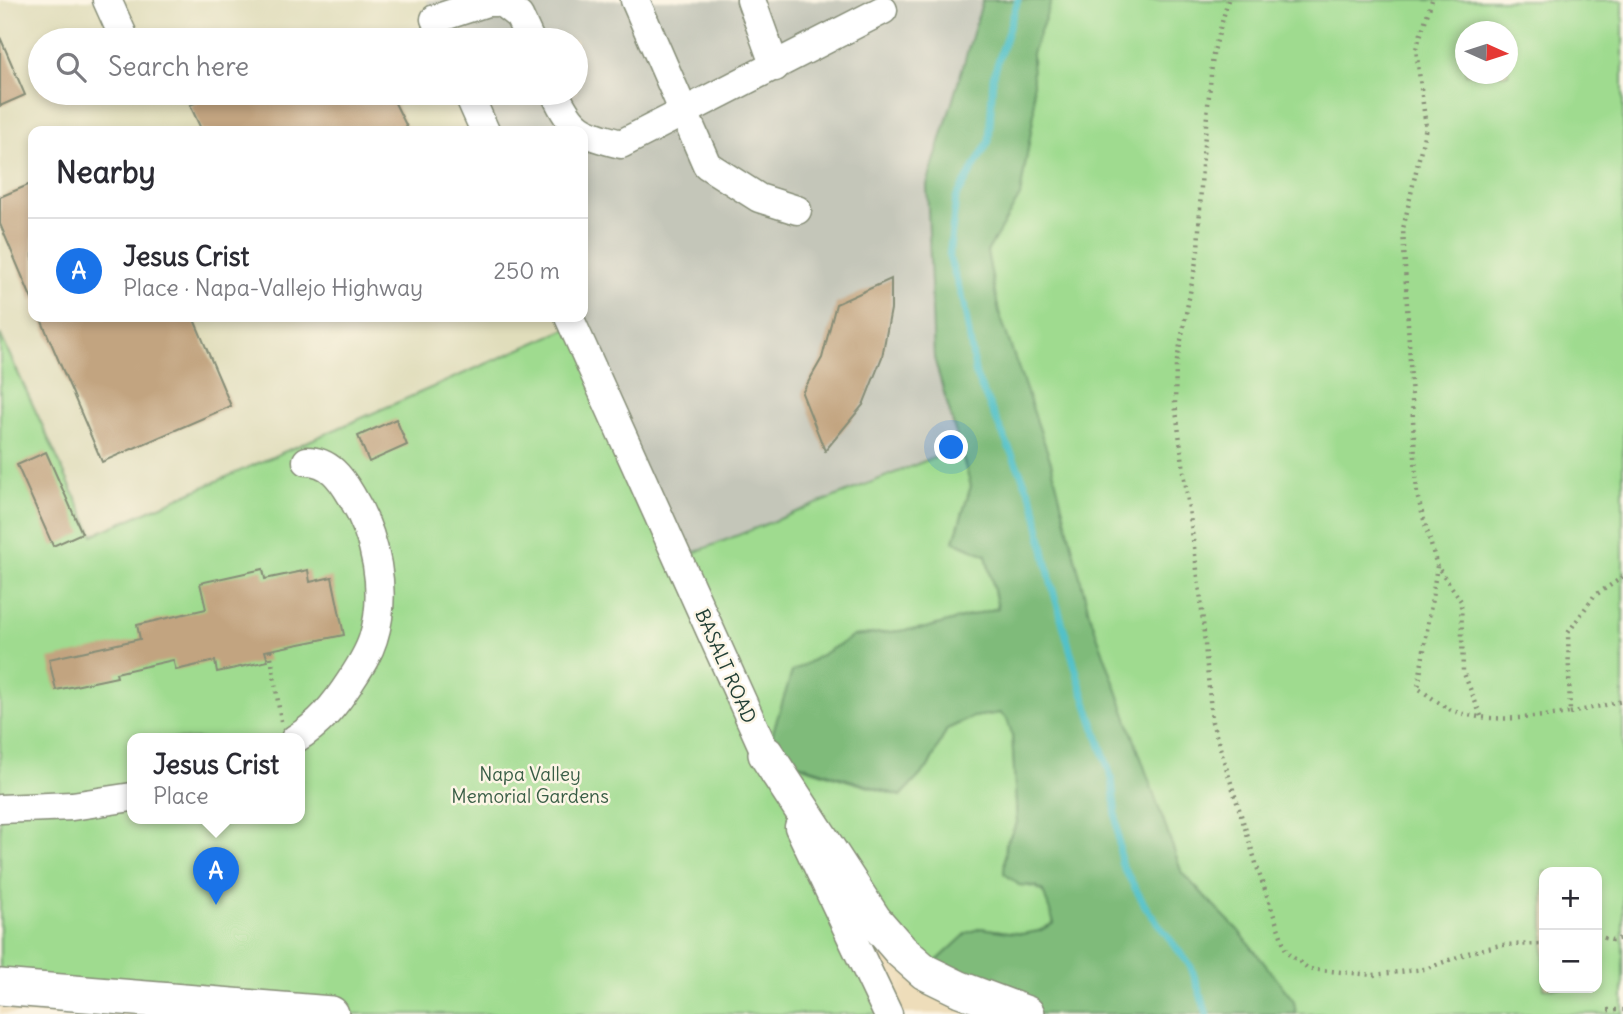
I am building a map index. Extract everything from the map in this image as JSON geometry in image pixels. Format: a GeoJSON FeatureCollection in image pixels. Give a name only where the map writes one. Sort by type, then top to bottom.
{"type":"FeatureCollection","features":[{"type":"Feature","properties":{"kind":"main road"},"geometry":{"type":"LineString","coordinates":[[766,754],[873,920],[901,951],[925,972],[960,989],[1027,1014]]}},
{"type":"Feature","properties":{"kind":"main road"},"geometry":{"type":"LineString","coordinates":[[0,987],[331,1014]]}},
{"type":"Feature","properties":{"kind":"street"},"geometry":{"type":"LineString","coordinates":[[107,0],[120,28]]}},
{"type":"Feature","properties":{"kind":"street"},"geometry":{"type":"LineString","coordinates":[[635,0],[707,164],[758,198],[797,209]]}},
{"type":"Feature","properties":{"kind":"street"},"geometry":{"type":"LineString","coordinates":[[751,0],[775,66]]}},
{"type":"Feature","properties":{"kind":"street"},"geometry":{"type":"LineString","coordinates":[[435,20],[487,2],[501,2],[519,16],[524,28]]}},
{"type":"Feature","properties":{"kind":"street"},"geometry":{"type":"LineString","coordinates":[[588,136],[621,144],[883,10]]}},
{"type":"Feature","properties":{"kind":"street"},"geometry":{"type":"LineString","coordinates":[[473,105],[483,126]]}},
{"type":"Feature","properties":{"kind":"street"},"geometry":{"type":"LineString","coordinates":[[560,105],[566,117],[576,126]]}},
{"type":"Feature","properties":{"kind":"street","name":"BASALT ROAD"},"geometry":{"type":"LineString","coordinates":[[571,322],[766,754],[888,1014]]}},
{"type":"Feature","properties":{"kind":"street"},"geometry":{"type":"LineString","coordinates":[[289,732],[308,731],[334,708],[373,640],[380,596],[378,574],[364,516],[341,479],[322,463],[307,461]]}},
{"type":"Feature","properties":{"kind":"street"},"geometry":{"type":"LineString","coordinates":[[0,809],[72,806],[127,798]]}},
{"type":"Feature","properties":{"kind":"path"},"geometry":{"type":"LineString","coordinates":[[1228,0],[1213,55],[1202,165],[1198,251],[1177,366],[1175,403],[1201,600],[1212,722],[1260,876],[1287,953],[1309,969],[1373,975],[1425,969],[1471,952],[1501,945],[1539,944]]}},
{"type":"Feature","properties":{"kind":"path"},"geometry":{"type":"LineString","coordinates":[[1432,0],[1416,49],[1426,127],[1403,229],[1418,495],[1437,566],[1461,601],[1463,671],[1481,716]]}},
{"type":"Feature","properties":{"kind":"path"},"geometry":{"type":"LineString","coordinates":[[1437,566],[1418,688],[1458,713],[1513,719],[1570,713],[1623,701]]}},
{"type":"Feature","properties":{"kind":"path"},"geometry":{"type":"LineString","coordinates":[[1570,713],[1568,633],[1594,596],[1623,577]]}},
{"type":"Feature","properties":{"kind":"path"},"geometry":{"type":"LineString","coordinates":[[270,650],[289,732]]}},
{"type":"Feature","properties":{"kind":"path"},"geometry":{"type":"LineString","coordinates":[[1602,937],[1612,940],[1623,938]]}},
{"type":"Feature","properties":{"kind":"path"},"geometry":{"type":"LineString","coordinates":[[1608,1010],[1623,1010]]}},
{"type":"Feature","properties":{"kind":"shaded area"},"geometry":{"type":"Polygon","coordinates":[[[0,0],[426,0],[439,28],[28,28],[28,105],[473,105],[483,126],[28,126],[28,322],[571,322],[573,326],[92,535],[0,333],[0,0]]]}},
{"type":"Feature","properties":{"kind":"shaded area"},"geometry":{"type":"Polygon","coordinates":[[[426,0],[983,0],[927,185],[934,358],[960,447],[678,559],[585,322],[588,322],[588,126],[483,126],[473,105],[588,105],[588,28],[439,28],[426,0]]]}},
{"type":"Feature","properties":{"kind":"green space"},"geometry":{"type":"Polygon","coordinates":[[[983,0],[1052,0],[1032,53],[1034,114],[1020,196],[987,252],[999,312],[1051,462],[1089,612],[1182,873],[1238,930],[1294,1001],[1296,1014],[1027,1014],[925,972],[967,933],[981,928],[1022,934],[1039,931],[1054,923],[1043,891],[1036,886],[1019,885],[1004,873],[1006,844],[1017,823],[1012,734],[1007,719],[1000,713],[973,717],[947,729],[928,767],[901,796],[766,754],[792,672],[854,636],[926,628],[998,608],[986,555],[954,541],[971,486],[934,358],[927,185],[983,0]]]}},
{"type":"Feature","properties":{"kind":"green space"},"geometry":{"type":"Polygon","coordinates":[[[1018,0],[1623,0],[1623,1014],[1207,1014],[956,198],[1018,0]]]}},
{"type":"Feature","properties":{"kind":"green space","name":"Napa Valley Memorial Gardens"},"geometry":{"type":"Polygon","coordinates":[[[573,326],[678,559],[960,447],[971,486],[954,541],[986,555],[998,608],[926,628],[854,636],[793,672],[766,754],[900,796],[928,767],[947,729],[973,717],[1000,713],[1007,719],[1012,734],[1017,823],[1006,844],[1019,885],[1036,888],[1045,895],[1054,923],[1039,931],[1022,934],[981,928],[967,933],[925,972],[769,760],[888,1014],[331,1014],[0,987],[0,334],[93,535],[573,326]]]}},
{"type":"Feature","properties":{"kind":"building"},"geometry":{"type":"Polygon","coordinates":[[[0,37],[25,95],[0,106],[0,37]]]}},
{"type":"Feature","properties":{"kind":"building"},"geometry":{"type":"Polygon","coordinates":[[[190,105],[396,105],[406,126],[200,126],[190,105]]]}},
{"type":"Feature","properties":{"kind":"building"},"geometry":{"type":"Polygon","coordinates":[[[28,185],[28,290],[0,224],[0,197],[28,185]]]}},
{"type":"Feature","properties":{"kind":"building"},"geometry":{"type":"Polygon","coordinates":[[[891,279],[891,309],[882,357],[863,405],[825,451],[802,393],[822,358],[836,304],[891,279]]]}},
{"type":"Feature","properties":{"kind":"building"},"geometry":{"type":"Polygon","coordinates":[[[42,322],[195,322],[231,406],[102,462],[42,322]]]}},
{"type":"Feature","properties":{"kind":"building"},"geometry":{"type":"Polygon","coordinates":[[[396,419],[407,445],[369,462],[358,436],[396,419]]]}},
{"type":"Feature","properties":{"kind":"building"},"geometry":{"type":"Polygon","coordinates":[[[46,452],[82,533],[53,546],[17,465],[46,452]]]}},
{"type":"Feature","properties":{"kind":"building"},"geometry":{"type":"Polygon","coordinates":[[[263,569],[265,579],[308,570],[310,582],[332,577],[344,635],[265,651],[268,661],[217,672],[215,661],[176,670],[173,660],[116,673],[117,677],[56,690],[49,659],[140,639],[137,625],[206,609],[200,583],[263,569]]]}},
{"type":"Feature","properties":{"kind":"waterway"},"geometry":{"type":"LineString","coordinates":[[1018,0],[993,77],[989,141],[956,198],[949,257],[964,304],[976,376],[1034,502],[1051,583],[1080,684],[1112,779],[1121,863],[1147,909],[1191,967],[1207,1014]]}},
{"type":"Feature","properties":{"kind":"place","name":"Jesus Crist"},"geometry":{"type":"Point","coordinates":[216,905]}}]}
